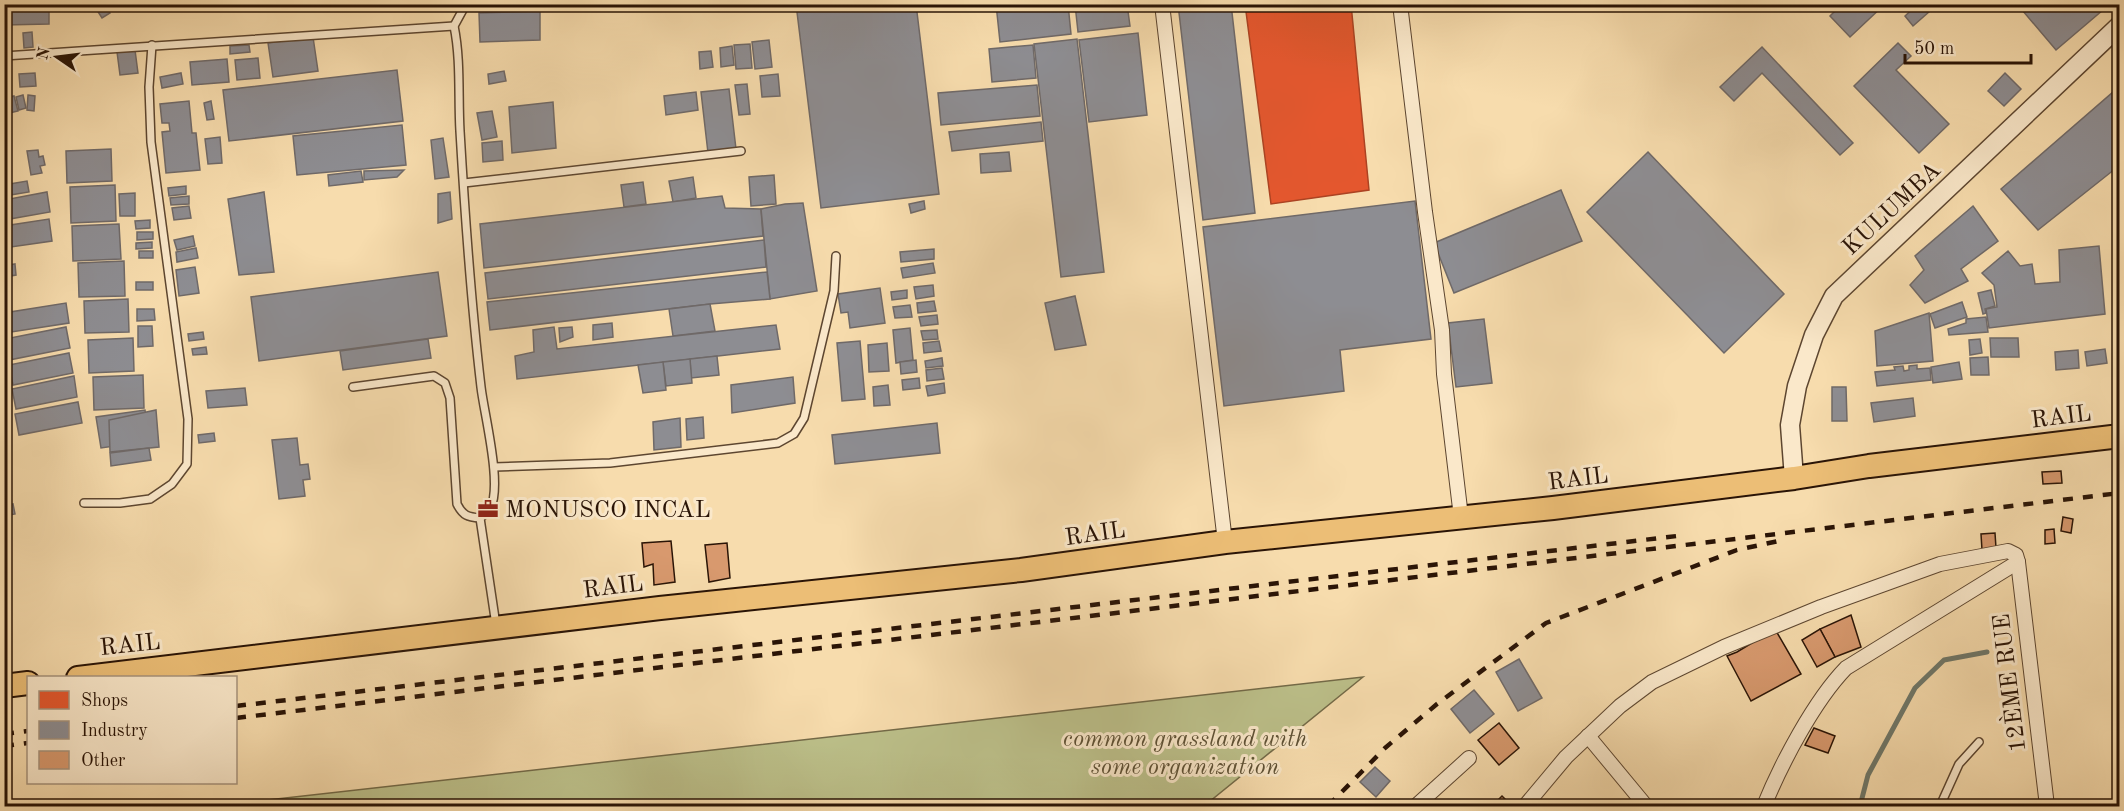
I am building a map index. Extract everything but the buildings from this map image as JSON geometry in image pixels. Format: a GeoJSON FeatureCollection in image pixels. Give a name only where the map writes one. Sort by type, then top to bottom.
{"type":"FeatureCollection","features":[{"type":"Feature","properties":{"kind":"main road","name":"RAIL"},"geometry":{"type":"LineString","coordinates":[[95,676],[660,608],[1021,570],[1225,542],[1554,508],[1794,478],[1869,466],[2120,436]]}},
{"type":"Feature","properties":{"kind":"main road"},"geometry":{"type":"LineString","coordinates":[[4,686],[27,683]]}},
{"type":"Feature","properties":{"kind":"street"},"geometry":{"type":"LineString","coordinates":[[1162,4],[1225,542]]}},
{"type":"Feature","properties":{"kind":"street"},"geometry":{"type":"LineString","coordinates":[[1400,4],[1442,330],[1444,374],[1461,517]]}},
{"type":"Feature","properties":{"kind":"street","name":"KULUMBA"},"geometry":{"type":"LineString","coordinates":[[1794,478],[1790,425],[1797,386],[1814,335],[1834,296],[2120,25]]}},
{"type":"Feature","properties":{"kind":"street"},"geometry":{"type":"LineString","coordinates":[[1525,807],[1566,757],[1620,706],[1652,682],[1724,647],[1821,607],[1940,564],[2008,550],[2017,558],[1846,668],[1805,726],[1774,780],[1764,807]]}},
{"type":"Feature","properties":{"kind":"street","name":"12ÈME RUE"},"geometry":{"type":"LineString","coordinates":[[2017,558],[2047,807]]}},
{"type":"Feature","properties":{"kind":"street"},"geometry":{"type":"LineString","coordinates":[[1588,736],[1646,807]]}},
{"type":"Feature","properties":{"kind":"street"},"geometry":{"type":"LineString","coordinates":[[1416,807],[1469,758]]}},
{"type":"Feature","properties":{"kind":"lane"},"geometry":{"type":"LineString","coordinates":[[466,4],[454,26],[457,41],[460,132],[471,300],[481,391],[494,466],[493,499],[490,510],[480,518]]}},
{"type":"Feature","properties":{"kind":"lane"},"geometry":{"type":"LineString","coordinates":[[4,56],[454,26]]}},
{"type":"Feature","properties":{"kind":"lane"},"geometry":{"type":"LineString","coordinates":[[84,503],[120,503],[150,499],[172,484],[187,464],[188,419],[151,142],[149,87],[152,45]]}},
{"type":"Feature","properties":{"kind":"lane"},"geometry":{"type":"LineString","coordinates":[[464,183],[741,151]]}},
{"type":"Feature","properties":{"kind":"lane"},"geometry":{"type":"LineString","coordinates":[[494,466],[610,463],[778,443],[794,434],[804,418],[834,291],[836,256]]}},
{"type":"Feature","properties":{"kind":"lane"},"geometry":{"type":"LineString","coordinates":[[353,387],[434,376],[445,383],[450,398],[457,504],[462,514],[480,518]]}},
{"type":"Feature","properties":{"kind":"lane"},"geometry":{"type":"LineString","coordinates":[[480,518],[496,628]]}},
{"type":"Feature","properties":{"kind":"lane"},"geometry":{"type":"LineString","coordinates":[[1940,807],[1959,764],[1979,742]]}},
{"type":"Feature","properties":{"kind":"green space","name":"common grassland with some organization"},"geometry":{"type":"Polygon","coordinates":[[[1363,677],[1204,806],[213,806],[1363,677]]]}},
{"type":"Feature","properties":{"kind":"waterway"},"geometry":{"type":"LineString","coordinates":[[1860,806],[1868,775],[1915,688],[1944,660],[1987,652]]}},
{"type":"Feature","properties":{"kind":"railway"},"geometry":{"type":"LineString","coordinates":[[237,718],[2120,493]]}},
{"type":"Feature","properties":{"kind":"railway"},"geometry":{"type":"LineString","coordinates":[[237,706],[1677,536]]}},
{"type":"Feature","properties":{"kind":"railway"},"geometry":{"type":"LineString","coordinates":[[1328,806],[1385,748],[1437,704],[1546,623],[1737,550],[1783,540]]}},
{"type":"Feature","properties":{"kind":"railway"},"geometry":{"type":"LineString","coordinates":[[4,734],[27,731]]}},
{"type":"Feature","properties":{"kind":"railway"},"geometry":{"type":"LineString","coordinates":[[4,746],[27,743]]}},
{"type":"Feature","properties":{"kind":"place","name":"MONUSCO INCAL"},"geometry":{"type":"Point","coordinates":[488,509]}}]}
